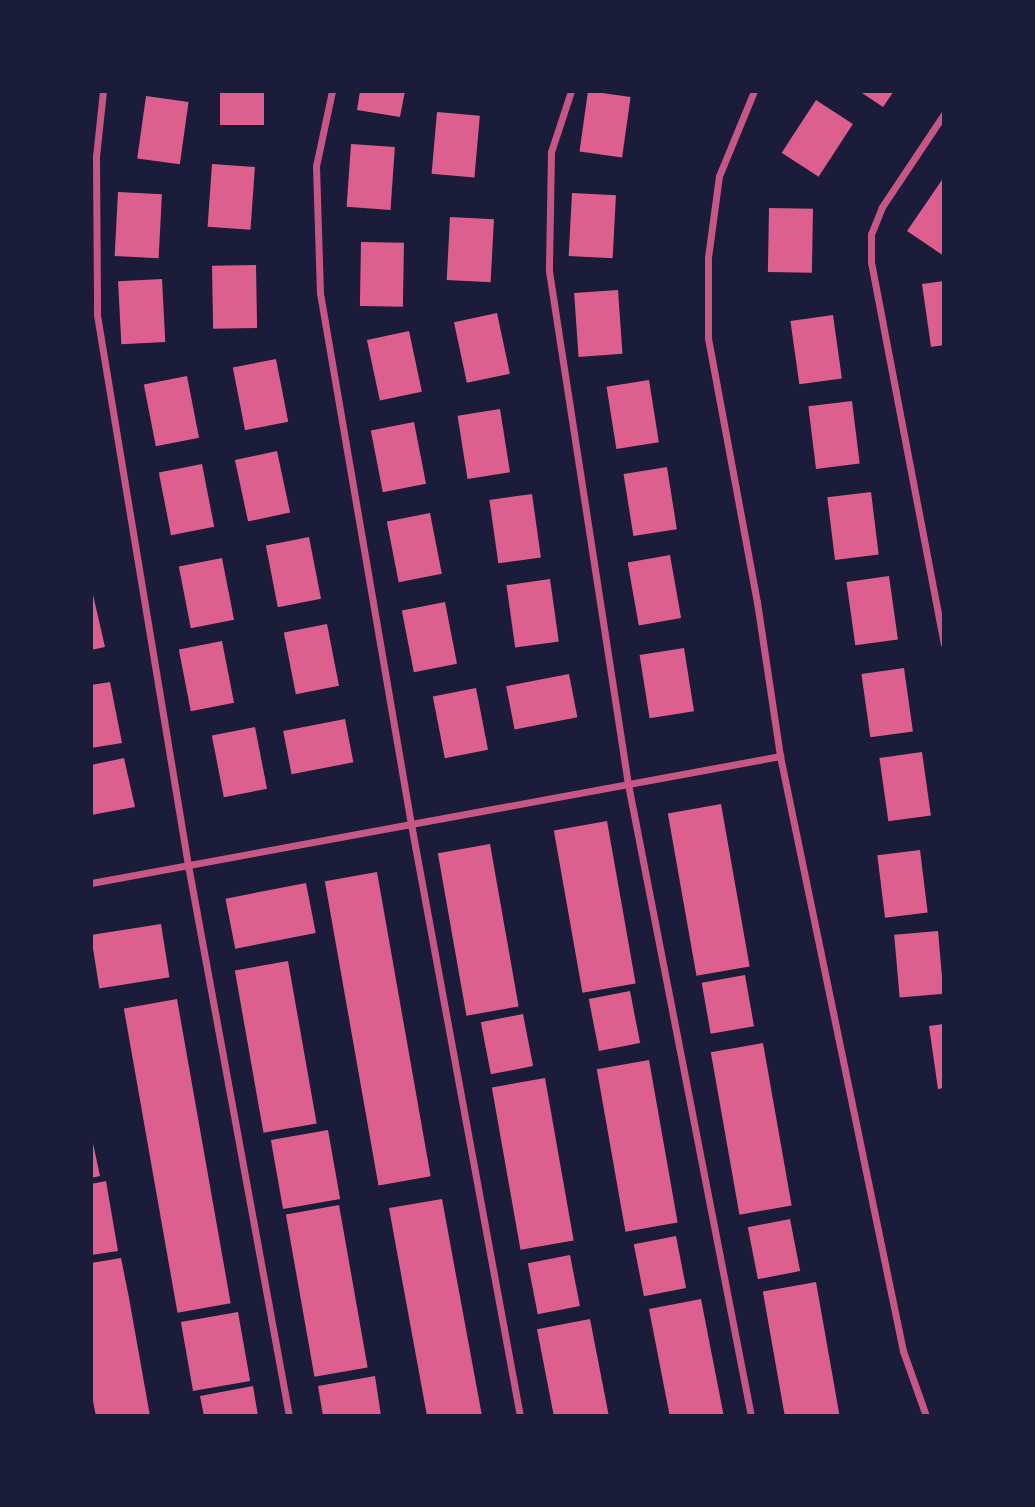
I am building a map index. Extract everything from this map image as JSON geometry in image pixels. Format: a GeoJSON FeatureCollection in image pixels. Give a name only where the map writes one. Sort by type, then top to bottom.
{"type":"FeatureCollection","features":[{"type":"Feature","properties":{"kind":"street"},"geometry":{"type":"LineString","coordinates":[[103,91],[96,157],[97,315],[188,865],[289,1416]]}},
{"type":"Feature","properties":{"kind":"street"},"geometry":{"type":"LineString","coordinates":[[332,91],[316,166],[320,293],[411,824],[520,1416]]}},
{"type":"Feature","properties":{"kind":"street"},"geometry":{"type":"LineString","coordinates":[[571,91],[551,152],[549,271],[628,784],[751,1416]]}},
{"type":"Feature","properties":{"kind":"street"},"geometry":{"type":"LineString","coordinates":[[754,91],[719,176],[708,257],[708,338],[757,602],[780,756],[902,1351],[926,1416]]}},
{"type":"Feature","properties":{"kind":"street"},"geometry":{"type":"LineString","coordinates":[[944,114],[882,207],[871,234],[871,262],[944,643]]}},
{"type":"Feature","properties":{"kind":"street"},"geometry":{"type":"LineString","coordinates":[[91,883],[780,756]]}},
{"type":"Feature","properties":{"kind":"building"},"geometry":{"type":"Polygon","coordinates":[[[220,91],[264,91],[264,125],[220,125],[220,91]]]}},
{"type":"Feature","properties":{"kind":"building"},"geometry":{"type":"Polygon","coordinates":[[[360,91],[405,91],[400,117],[357,110],[360,91]]]}},
{"type":"Feature","properties":{"kind":"building"},"geometry":{"type":"Polygon","coordinates":[[[588,91],[631,97],[622,157],[580,151],[588,91]]]}},
{"type":"Feature","properties":{"kind":"building"},"geometry":{"type":"Polygon","coordinates":[[[859,91],[894,91],[883,107],[859,91]]]}},
{"type":"Feature","properties":{"kind":"building"},"geometry":{"type":"Polygon","coordinates":[[[146,96],[189,102],[180,164],[137,158],[146,96]]]}},
{"type":"Feature","properties":{"kind":"building"},"geometry":{"type":"Polygon","coordinates":[[[816,100],[853,124],[819,177],[782,153],[816,100]]]}},
{"type":"Feature","properties":{"kind":"building"},"geometry":{"type":"Polygon","coordinates":[[[437,112],[480,116],[474,178],[432,174],[437,112]]]}},
{"type":"Feature","properties":{"kind":"building"},"geometry":{"type":"Polygon","coordinates":[[[351,144],[395,147],[390,210],[347,207],[351,144]]]}},
{"type":"Feature","properties":{"kind":"building"},"geometry":{"type":"Polygon","coordinates":[[[212,164],[255,167],[251,230],[208,227],[212,164]]]}},
{"type":"Feature","properties":{"kind":"building"},"geometry":{"type":"Polygon","coordinates":[[[944,177],[944,256],[907,231],[944,177]]]}},
{"type":"Feature","properties":{"kind":"building"},"geometry":{"type":"Polygon","coordinates":[[[118,192],[162,194],[159,258],[115,256],[118,192]]]}},
{"type":"Feature","properties":{"kind":"building"},"geometry":{"type":"Polygon","coordinates":[[[572,193],[616,195],[613,258],[569,256],[572,193]]]}},
{"type":"Feature","properties":{"kind":"building"},"geometry":{"type":"Polygon","coordinates":[[[769,208],[813,209],[812,273],[768,272],[769,208]]]}},
{"type":"Feature","properties":{"kind":"building"},"geometry":{"type":"Polygon","coordinates":[[[450,217],[494,219],[491,282],[447,280],[450,217]]]}},
{"type":"Feature","properties":{"kind":"building"},"geometry":{"type":"Polygon","coordinates":[[[361,242],[404,243],[403,307],[360,306],[361,242]]]}},
{"type":"Feature","properties":{"kind":"building"},"geometry":{"type":"Polygon","coordinates":[[[256,265],[257,328],[213,329],[212,266],[256,265]]]}},
{"type":"Feature","properties":{"kind":"building"},"geometry":{"type":"Polygon","coordinates":[[[162,279],[165,342],[121,344],[118,281],[162,279]]]}},
{"type":"Feature","properties":{"kind":"building"},"geometry":{"type":"Polygon","coordinates":[[[944,281],[944,345],[931,347],[922,284],[944,281]]]}},
{"type":"Feature","properties":{"kind":"building"},"geometry":{"type":"Polygon","coordinates":[[[618,290],[622,354],[579,357],[574,293],[618,290]]]}},
{"type":"Feature","properties":{"kind":"building"},"geometry":{"type":"Polygon","coordinates":[[[497,313],[510,374],[467,383],[454,322],[497,313]]]}},
{"type":"Feature","properties":{"kind":"building"},"geometry":{"type":"Polygon","coordinates":[[[833,315],[842,378],[799,384],[790,321],[833,315]]]}},
{"type":"Feature","properties":{"kind":"building"},"geometry":{"type":"Polygon","coordinates":[[[409,331],[422,392],[380,401],[367,340],[409,331]]]}},
{"type":"Feature","properties":{"kind":"building"},"geometry":{"type":"Polygon","coordinates":[[[276,359],[288,422],[245,430],[233,367],[276,359]]]}},
{"type":"Feature","properties":{"kind":"building"},"geometry":{"type":"Polygon","coordinates":[[[187,376],[199,438],[156,446],[144,384],[187,376]]]}},
{"type":"Feature","properties":{"kind":"building"},"geometry":{"type":"Polygon","coordinates":[[[649,380],[659,442],[616,449],[607,387],[649,380]]]}},
{"type":"Feature","properties":{"kind":"building"},"geometry":{"type":"Polygon","coordinates":[[[852,401],[860,464],[816,469],[808,406],[852,401]]]}},
{"type":"Feature","properties":{"kind":"building"},"geometry":{"type":"Polygon","coordinates":[[[500,409],[510,472],[468,479],[458,416],[500,409]]]}},
{"type":"Feature","properties":{"kind":"building"},"geometry":{"type":"Polygon","coordinates":[[[414,422],[426,484],[383,492],[371,430],[414,422]]]}},
{"type":"Feature","properties":{"kind":"building"},"geometry":{"type":"Polygon","coordinates":[[[277,451],[290,513],[248,522],[235,460],[277,451]]]}},
{"type":"Feature","properties":{"kind":"building"},"geometry":{"type":"Polygon","coordinates":[[[202,464],[214,527],[171,535],[159,472],[202,464]]]}},
{"type":"Feature","properties":{"kind":"building"},"geometry":{"type":"Polygon","coordinates":[[[667,467],[677,529],[633,536],[624,474],[667,467]]]}},
{"type":"Feature","properties":{"kind":"building"},"geometry":{"type":"Polygon","coordinates":[[[871,492],[879,555],[835,560],[827,497],[871,492]]]}},
{"type":"Feature","properties":{"kind":"building"},"geometry":{"type":"Polygon","coordinates":[[[532,494],[541,557],[498,563],[489,500],[532,494]]]}},
{"type":"Feature","properties":{"kind":"building"},"geometry":{"type":"Polygon","coordinates":[[[430,513],[442,574],[399,582],[387,521],[430,513]]]}},
{"type":"Feature","properties":{"kind":"building"},"geometry":{"type":"Polygon","coordinates":[[[309,537],[321,599],[278,607],[266,545],[309,537]]]}},
{"type":"Feature","properties":{"kind":"building"},"geometry":{"type":"Polygon","coordinates":[[[670,555],[681,618],[639,625],[628,562],[670,555]]]}},
{"type":"Feature","properties":{"kind":"building"},"geometry":{"type":"Polygon","coordinates":[[[222,558],[234,620],[191,628],[179,566],[222,558]]]}},
{"type":"Feature","properties":{"kind":"building"},"geometry":{"type":"Polygon","coordinates":[[[889,576],[898,639],[855,645],[846,582],[889,576]]]}},
{"type":"Feature","properties":{"kind":"building"},"geometry":{"type":"Polygon","coordinates":[[[550,579],[559,641],[515,648],[506,585],[550,579]]]}},
{"type":"Feature","properties":{"kind":"building"},"geometry":{"type":"Polygon","coordinates":[[[91,586],[105,647],[91,650],[91,586]]]}},
{"type":"Feature","properties":{"kind":"building"},"geometry":{"type":"Polygon","coordinates":[[[445,602],[457,664],[414,672],[402,610],[445,602]]]}},
{"type":"Feature","properties":{"kind":"building"},"geometry":{"type":"Polygon","coordinates":[[[327,624],[339,686],[296,694],[284,632],[327,624]]]}},
{"type":"Feature","properties":{"kind":"building"},"geometry":{"type":"Polygon","coordinates":[[[222,641],[234,703],[191,711],[179,649],[222,641]]]}},
{"type":"Feature","properties":{"kind":"building"},"geometry":{"type":"Polygon","coordinates":[[[684,648],[694,711],[650,718],[640,655],[684,648]]]}},
{"type":"Feature","properties":{"kind":"building"},"geometry":{"type":"Polygon","coordinates":[[[904,668],[913,731],[870,737],[861,674],[904,668]]]}},
{"type":"Feature","properties":{"kind":"building"},"geometry":{"type":"Polygon","coordinates":[[[569,674],[577,717],[515,729],[506,686],[569,674]]]}},
{"type":"Feature","properties":{"kind":"building"},"geometry":{"type":"Polygon","coordinates":[[[110,682],[122,743],[91,748],[91,685],[110,682]]]}},
{"type":"Feature","properties":{"kind":"building"},"geometry":{"type":"Polygon","coordinates":[[[476,688],[488,750],[445,758],[433,696],[476,688]]]}},
{"type":"Feature","properties":{"kind":"building"},"geometry":{"type":"Polygon","coordinates":[[[345,719],[353,762],[292,774],[283,731],[345,719]]]}},
{"type":"Feature","properties":{"kind":"building"},"geometry":{"type":"Polygon","coordinates":[[[255,727],[267,789],[224,797],[212,735],[255,727]]]}},
{"type":"Feature","properties":{"kind":"building"},"geometry":{"type":"Polygon","coordinates":[[[922,752],[931,815],[888,821],[879,758],[922,752]]]}},
{"type":"Feature","properties":{"kind":"building"},"geometry":{"type":"Polygon","coordinates":[[[124,758],[135,807],[91,815],[91,765],[124,758]]]}},
{"type":"Feature","properties":{"kind":"building"},"geometry":{"type":"Polygon","coordinates":[[[721,804],[750,966],[696,976],[668,813],[721,804]]]}},
{"type":"Feature","properties":{"kind":"building"},"geometry":{"type":"Polygon","coordinates":[[[607,821],[636,983],[582,993],[554,830],[607,821]]]}},
{"type":"Feature","properties":{"kind":"building"},"geometry":{"type":"Polygon","coordinates":[[[490,844],[519,1006],[466,1016],[438,853],[490,844]]]}},
{"type":"Feature","properties":{"kind":"building"},"geometry":{"type":"Polygon","coordinates":[[[920,850],[928,913],[885,918],[877,855],[920,850]]]}},
{"type":"Feature","properties":{"kind":"building"},"geometry":{"type":"Polygon","coordinates":[[[377,872],[431,1176],[378,1186],[325,881],[377,872]]]}},
{"type":"Feature","properties":{"kind":"building"},"geometry":{"type":"Polygon","coordinates":[[[306,883],[316,933],[235,949],[226,899],[306,883]]]}},
{"type":"Feature","properties":{"kind":"building"},"geometry":{"type":"Polygon","coordinates":[[[161,924],[169,977],[99,988],[91,935],[161,924]]]}},
{"type":"Feature","properties":{"kind":"building"},"geometry":{"type":"Polygon","coordinates":[[[938,931],[943,994],[900,998],[894,935],[938,931]]]}},
{"type":"Feature","properties":{"kind":"building"},"geometry":{"type":"Polygon","coordinates":[[[288,961],[317,1123],[263,1133],[235,970],[288,961]]]}},
{"type":"Feature","properties":{"kind":"building"},"geometry":{"type":"Polygon","coordinates":[[[745,975],[754,1026],[711,1034],[702,983],[745,975]]]}},
{"type":"Feature","properties":{"kind":"building"},"geometry":{"type":"Polygon","coordinates":[[[630,991],[640,1043],[599,1051],[589,999],[630,991]]]}},
{"type":"Feature","properties":{"kind":"building"},"geometry":{"type":"Polygon","coordinates":[[[177,999],[231,1303],[177,1313],[124,1008],[177,999]]]}},
{"type":"Feature","properties":{"kind":"building"},"geometry":{"type":"Polygon","coordinates":[[[523,1014],[533,1066],[491,1074],[481,1022],[523,1014]]]}},
{"type":"Feature","properties":{"kind":"building"},"geometry":{"type":"Polygon","coordinates":[[[944,1024],[944,1088],[938,1089],[929,1026],[944,1024]]]}},
{"type":"Feature","properties":{"kind":"building"},"geometry":{"type":"Polygon","coordinates":[[[763,1043],[792,1205],[739,1215],[711,1052],[763,1043]]]}},
{"type":"Feature","properties":{"kind":"building"},"geometry":{"type":"Polygon","coordinates":[[[649,1060],[678,1222],[625,1232],[597,1069],[649,1060]]]}},
{"type":"Feature","properties":{"kind":"building"},"geometry":{"type":"Polygon","coordinates":[[[545,1078],[574,1240],[520,1250],[492,1087],[545,1078]]]}},
{"type":"Feature","properties":{"kind":"building"},"geometry":{"type":"Polygon","coordinates":[[[328,1130],[340,1199],[283,1209],[271,1140],[328,1130]]]}},
{"type":"Feature","properties":{"kind":"building"},"geometry":{"type":"Polygon","coordinates":[[[91,1134],[100,1176],[91,1178],[91,1134]]]}},
{"type":"Feature","properties":{"kind":"building"},"geometry":{"type":"Polygon","coordinates":[[[106,1181],[118,1251],[91,1255],[91,1184],[106,1181]]]}},
{"type":"Feature","properties":{"kind":"building"},"geometry":{"type":"Polygon","coordinates":[[[442,1199],[482,1416],[427,1416],[389,1208],[442,1199]]]}},
{"type":"Feature","properties":{"kind":"building"},"geometry":{"type":"Polygon","coordinates":[[[339,1205],[368,1367],[314,1377],[286,1214],[339,1205]]]}},
{"type":"Feature","properties":{"kind":"building"},"geometry":{"type":"Polygon","coordinates":[[[790,1219],[800,1271],[758,1279],[748,1227],[790,1219]]]}},
{"type":"Feature","properties":{"kind":"building"},"geometry":{"type":"Polygon","coordinates":[[[676,1236],[686,1288],[644,1296],[634,1244],[676,1236]]]}},
{"type":"Feature","properties":{"kind":"building"},"geometry":{"type":"Polygon","coordinates":[[[570,1255],[580,1306],[538,1314],[528,1263],[570,1255]]]}},
{"type":"Feature","properties":{"kind":"building"},"geometry":{"type":"Polygon","coordinates":[[[121,1258],[150,1416],[96,1416],[91,1392],[91,1263],[121,1258]]]}},
{"type":"Feature","properties":{"kind":"building"},"geometry":{"type":"Polygon","coordinates":[[[816,1282],[840,1416],[785,1416],[763,1291],[816,1282]]]}},
{"type":"Feature","properties":{"kind":"building"},"geometry":{"type":"Polygon","coordinates":[[[701,1299],[724,1416],[670,1416],[649,1309],[701,1299]]]}},
{"type":"Feature","properties":{"kind":"building"},"geometry":{"type":"Polygon","coordinates":[[[238,1312],[250,1381],[193,1391],[181,1322],[238,1312]]]}},
{"type":"Feature","properties":{"kind":"building"},"geometry":{"type":"Polygon","coordinates":[[[590,1319],[609,1416],[554,1416],[537,1329],[590,1319]]]}},
{"type":"Feature","properties":{"kind":"building"},"geometry":{"type":"Polygon","coordinates":[[[375,1376],[381,1416],[323,1416],[318,1386],[375,1376]]]}},
{"type":"Feature","properties":{"kind":"building"},"geometry":{"type":"Polygon","coordinates":[[[253,1386],[258,1416],[204,1416],[200,1396],[253,1386]]]}}]}
